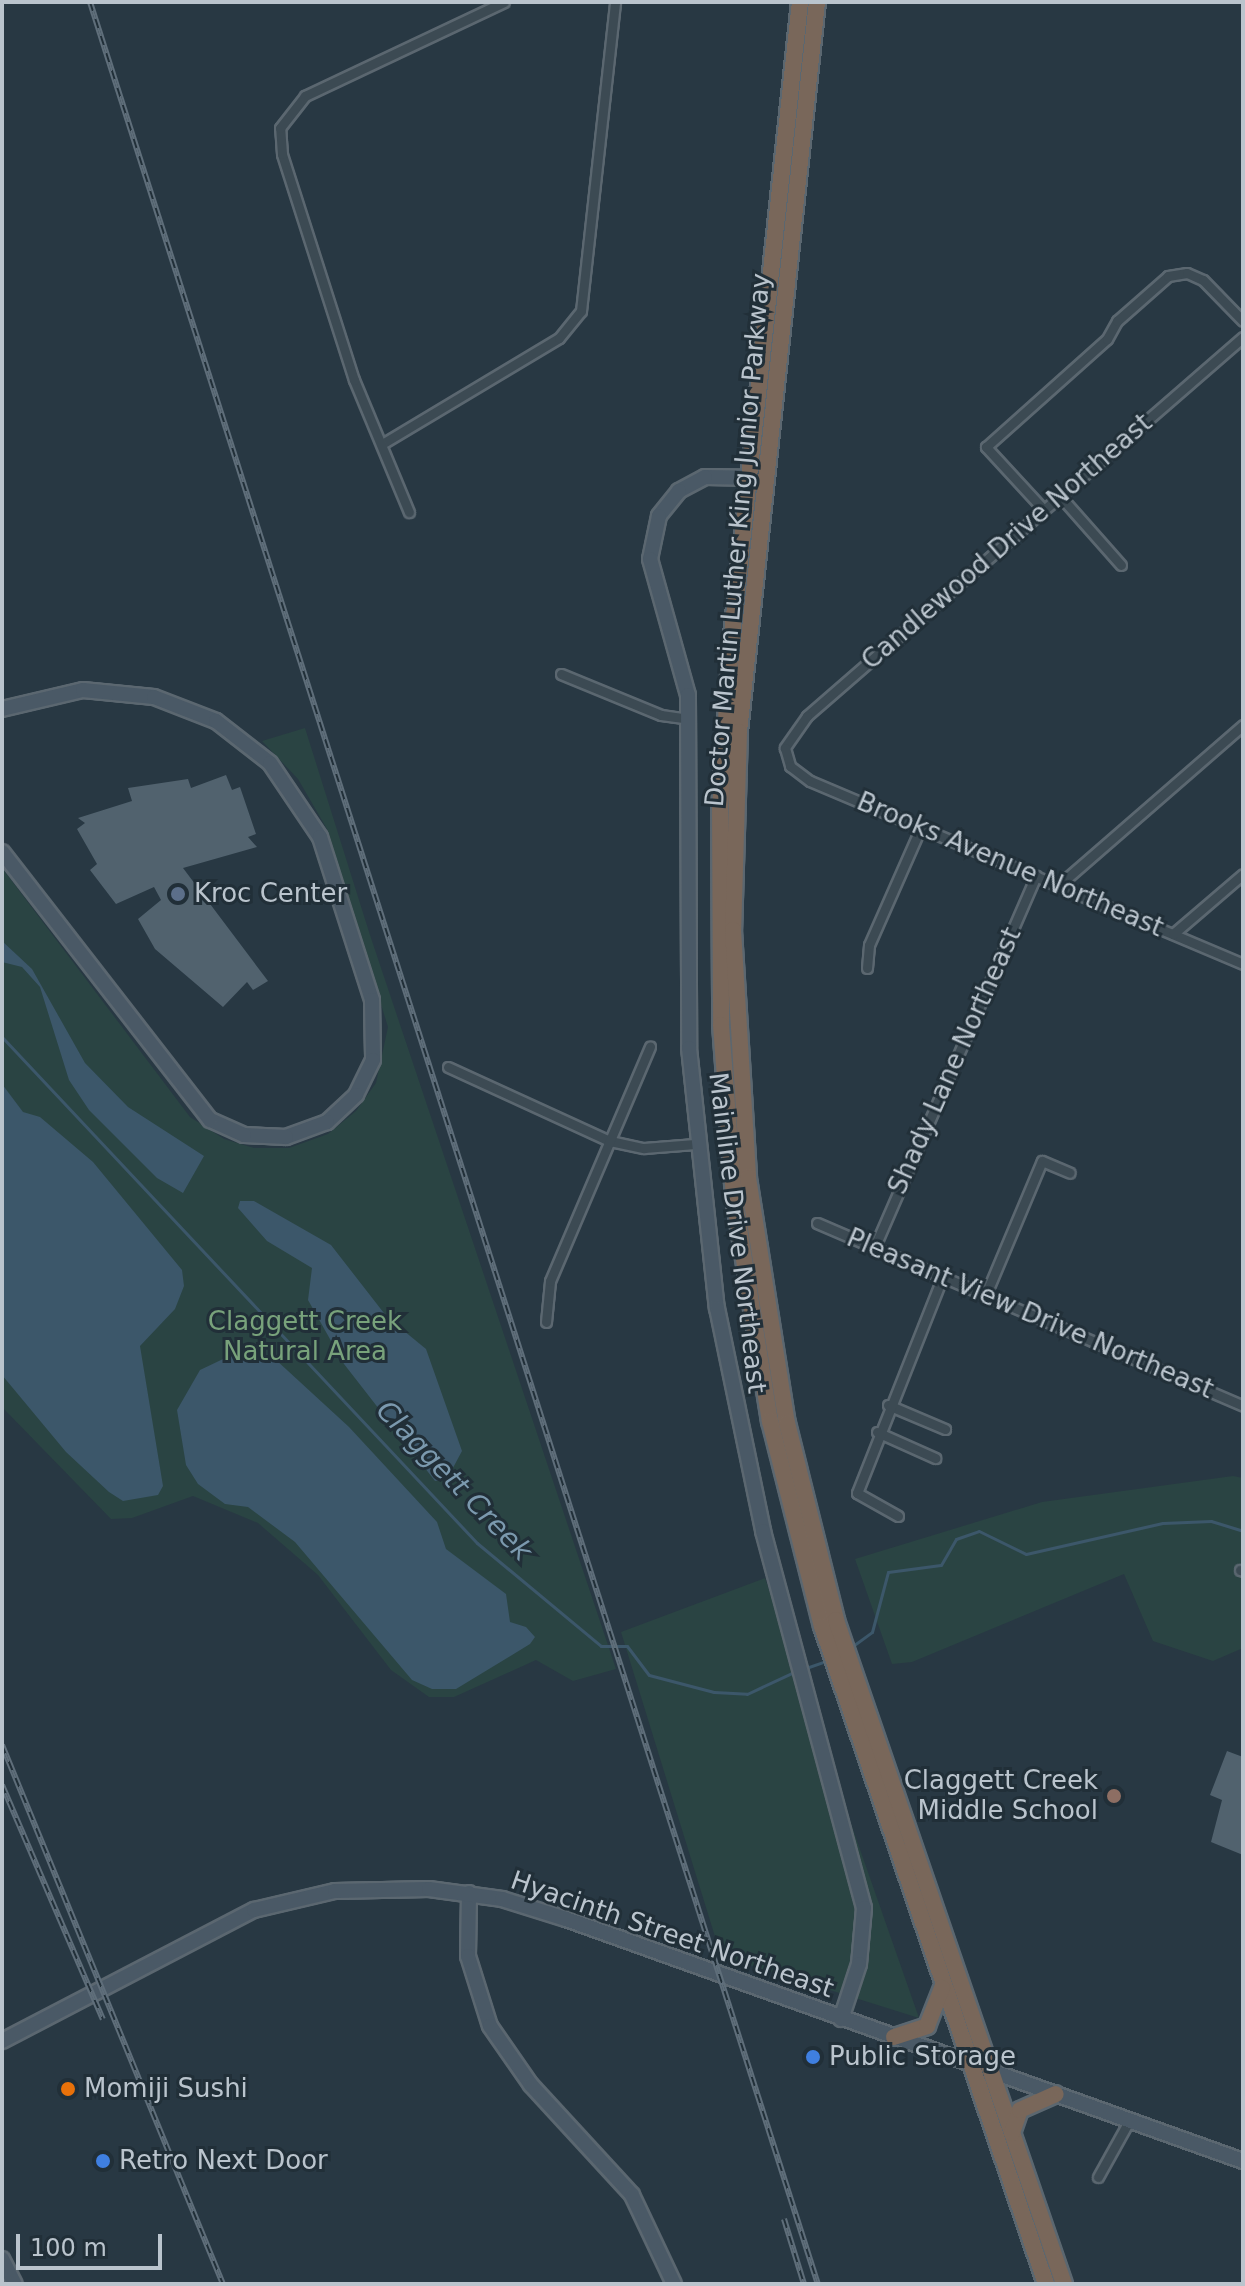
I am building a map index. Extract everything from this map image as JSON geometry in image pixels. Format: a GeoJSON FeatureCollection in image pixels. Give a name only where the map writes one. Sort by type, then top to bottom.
{"type":"FeatureCollection","features":[{"type":"Feature","properties":{"kind":"highway","name":"Doctor Martin Luther King Junior Parkway"},"geometry":{"type":"LineString","coordinates":[[800,2],[748,476],[720,809],[724,1080],[759,1365],[847,1684],[942,1986],[1046,2284]]}},
{"type":"Feature","properties":{"kind":"highway","name":"Doctor Martin Luther King Junior Parkway"},"geometry":{"type":"LineString","coordinates":[[817,2],[765,478],[736,790],[740,1095],[772,1350],[829,1623]]}},
{"type":"Feature","properties":{"kind":"highway","name":"Doctor Martin Luther King Junior Parkway"},"geometry":{"type":"LineString","coordinates":[[847,1684],[991,2072],[1064,2284]]}},
{"type":"Feature","properties":{"kind":"highway"},"geometry":{"type":"LineString","coordinates":[[894,2037],[927,2026],[942,1986]]}},
{"type":"Feature","properties":{"kind":"highway"},"geometry":{"type":"LineString","coordinates":[[1012,2135],[1020,2110],[1056,2094]]}},
{"type":"Feature","properties":{"kind":"street"},"geometry":{"type":"LineString","coordinates":[[409,512],[350,368],[282,154],[280,128],[305,96],[504,2]]}},
{"type":"Feature","properties":{"kind":"street"},"geometry":{"type":"LineString","coordinates":[[382,444],[559,338],[581,311],[615,2]]}},
{"type":"Feature","properties":{"kind":"street"},"geometry":{"type":"LineString","coordinates":[[1044,510],[986,447],[1107,339],[1117,321],[1168,276],[1187,273],[1203,280],[1243,321]]}},
{"type":"Feature","properties":{"kind":"street","name":"Candlewood Drive Northeast"},"geometry":{"type":"LineString","coordinates":[[785,755],[789,737],[807,716],[1243,337]]}},
{"type":"Feature","properties":{"kind":"street","name":"Mainline Drive Northeast"},"geometry":{"type":"LineString","coordinates":[[765,478],[705,477],[689,484],[670,501],[654,530],[650,559],[686,669],[689,719],[686,936],[695,1144],[733,1397],[864,1908],[859,1964],[841,2019]]}},
{"type":"Feature","properties":{"kind":"street"},"geometry":{"type":"LineString","coordinates":[[1060,496],[1121,565]]}},
{"type":"Feature","properties":{"kind":"street"},"geometry":{"type":"LineString","coordinates":[[561,674],[661,715],[689,719]]}},
{"type":"Feature","properties":{"kind":"street"},"geometry":{"type":"LineString","coordinates":[[2,709],[83,690],[154,697],[216,721],[270,763],[320,837],[372,1000],[373,1060],[356,1095],[327,1122],[286,1137],[244,1135],[210,1120],[2,852]]}},
{"type":"Feature","properties":{"kind":"street"},"geometry":{"type":"LineString","coordinates":[[1059,885],[1243,725]]}},
{"type":"Feature","properties":{"kind":"street","name":"Brooks Avenue Northeast"},"geometry":{"type":"LineString","coordinates":[[785,755],[805,778],[1243,964]]}},
{"type":"Feature","properties":{"kind":"street"},"geometry":{"type":"LineString","coordinates":[[867,968],[869,945],[921,827]]}},
{"type":"Feature","properties":{"kind":"street"},"geometry":{"type":"LineString","coordinates":[[1173,934],[1243,874]]}},
{"type":"Feature","properties":{"kind":"street","name":"Shady Lane Northeast"},"geometry":{"type":"LineString","coordinates":[[875,1246],[1036,876]]}},
{"type":"Feature","properties":{"kind":"street"},"geometry":{"type":"LineString","coordinates":[[546,1322],[546,1293],[650,1046]]}},
{"type":"Feature","properties":{"kind":"street"},"geometry":{"type":"LineString","coordinates":[[448,1067],[610,1141],[644,1148],[695,1144]]}},
{"type":"Feature","properties":{"kind":"street"},"geometry":{"type":"LineString","coordinates":[[986,1294],[1042,1161],[1070,1173]]}},
{"type":"Feature","properties":{"kind":"street","name":"Pleasant View Drive Northeast"},"geometry":{"type":"LineString","coordinates":[[817,1223],[1243,1406]]}},
{"type":"Feature","properties":{"kind":"street"},"geometry":{"type":"LineString","coordinates":[[898,1516],[858,1496],[867,1475],[865,1462],[943,1276]]}},
{"type":"Feature","properties":{"kind":"street"},"geometry":{"type":"LineString","coordinates":[[888,1405],[945,1429]]}},
{"type":"Feature","properties":{"kind":"street"},"geometry":{"type":"LineString","coordinates":[[877,1432],[935,1458]]}},
{"type":"Feature","properties":{"kind":"street","name":"Hyacinth Street Northeast"},"geometry":{"type":"LineString","coordinates":[[2,2041],[254,1910],[367,1888],[469,1893],[566,1919],[1243,2161]]}},
{"type":"Feature","properties":{"kind":"street"},"geometry":{"type":"LineString","coordinates":[[469,1893],[468,1956],[490,2026],[526,2078],[632,2195],[674,2284]]}},
{"type":"Feature","properties":{"kind":"street"},"geometry":{"type":"LineString","coordinates":[[1098,2177],[1129,2121]]}},
{"type":"Feature","properties":{"kind":"street"},"geometry":{"type":"LineString","coordinates":[[2,2259],[15,2284]]}},
{"type":"Feature","properties":{"kind":"green space","name":"Claggett Creek Natural Area"},"geometry":{"type":"Polygon","coordinates":[[[305,728],[370,935],[616,1669],[573,1681],[536,1660],[454,1697],[429,1697],[391,1670],[318,1575],[258,1523],[193,1496],[132,1518],[111,1519],[2,1407],[2,868],[190,1117],[224,1139],[254,1148],[289,1148],[328,1134],[356,1111],[376,1083],[388,1027],[327,829],[298,779],[262,741],[305,728]]]}},
{"type":"Feature","properties":{"kind":"green space"},"geometry":{"type":"Polygon","coordinates":[[[1233,1476],[1243,1478],[1243,1648],[1213,1661],[1153,1641],[1124,1574],[912,1662],[892,1664],[855,1559],[1042,1502],[1233,1476]]]}},
{"type":"Feature","properties":{"kind":"green space"},"geometry":{"type":"Polygon","coordinates":[[[765,1578],[919,2018],[721,1956],[621,1632],[765,1578]]]}},
{"type":"Feature","properties":{"kind":"water"},"geometry":{"type":"Polygon","coordinates":[[[2,941],[32,969],[85,1063],[128,1107],[204,1156],[183,1193],[157,1178],[89,1110],[69,1080],[40,987],[22,967],[2,962],[2,941]]]}},
{"type":"Feature","properties":{"kind":"water"},"geometry":{"type":"Polygon","coordinates":[[[2,1084],[23,1112],[40,1117],[93,1162],[182,1270],[184,1286],[175,1309],[140,1346],[163,1486],[158,1495],[123,1501],[109,1492],[66,1452],[2,1375],[2,1084]]]}},
{"type":"Feature","properties":{"kind":"water"},"geometry":{"type":"Polygon","coordinates":[[[240,1201],[254,1201],[331,1245],[387,1317],[426,1349],[462,1451],[447,1479],[435,1481],[344,1364],[308,1300],[312,1268],[267,1241],[238,1208],[240,1201]]]}},
{"type":"Feature","properties":{"kind":"water"},"geometry":{"type":"Polygon","coordinates":[[[242,1350],[275,1359],[349,1427],[437,1522],[446,1549],[506,1594],[510,1622],[526,1627],[535,1637],[530,1644],[456,1689],[432,1689],[412,1680],[295,1542],[248,1507],[225,1504],[198,1484],[186,1465],[177,1410],[200,1370],[242,1350]]]}},
{"type":"Feature","properties":{"kind":"building","name":"Kroc Center"},"geometry":{"type":"Polygon","coordinates":[[[226,775],[232,790],[240,787],[256,834],[248,837],[257,847],[183,868],[268,981],[253,990],[247,982],[223,1007],[155,949],[138,919],[161,900],[154,887],[116,904],[90,870],[97,864],[77,829],[85,823],[78,818],[132,801],[128,788],[188,779],[191,788],[226,775]]]}},
{"type":"Feature","properties":{"kind":"building"},"geometry":{"type":"Polygon","coordinates":[[[1227,1751],[1243,1757],[1243,1855],[1211,1842],[1222,1800],[1210,1795],[1227,1751]]]}},
{"type":"Feature","properties":{"kind":"waterway","name":"Claggett Creek"},"geometry":{"type":"LineString","coordinates":[[2,1037],[477,1543],[601,1646],[627,1646],[649,1675],[714,1692],[747,1694],[796,1671]]}},
{"type":"Feature","properties":{"kind":"waterway","name":"Claggett Creek"},"geometry":{"type":"LineString","coordinates":[[850,1648],[872,1632],[888,1572],[941,1565],[956,1539],[979,1531],[1026,1554],[1163,1523],[1211,1521],[1243,1531]]}},
{"type":"Feature","properties":{"kind":"waterway","name":"Claggett Creek"},"geometry":{"type":"LineString","coordinates":[[803,1669],[826,1661]]}},
{"type":"Feature","properties":{"kind":"railway"},"geometry":{"type":"LineString","coordinates":[[90,2],[818,2284]]}},
{"type":"Feature","properties":{"kind":"railway"},"geometry":{"type":"LineString","coordinates":[[2,1745],[223,2284]]}},
{"type":"Feature","properties":{"kind":"railway"},"geometry":{"type":"LineString","coordinates":[[2,1785],[103,2019]]}},
{"type":"Feature","properties":{"kind":"railway"},"geometry":{"type":"LineString","coordinates":[[784,2219],[804,2284]]}},
{"type":"Feature","properties":{"kind":"place","name":"Kroc Center"},"geometry":{"type":"Point","coordinates":[178,894]}},
{"type":"Feature","properties":{"kind":"place","name":"Claggett Creek Middle School"},"geometry":{"type":"Point","coordinates":[1114,1796]}},
{"type":"Feature","properties":{"kind":"place","name":"Public Storage"},"geometry":{"type":"Point","coordinates":[813,2057]}},
{"type":"Feature","properties":{"kind":"place","name":"Momiji Sushi"},"geometry":{"type":"Point","coordinates":[68,2089]}},
{"type":"Feature","properties":{"kind":"place","name":"Retro Next Door"},"geometry":{"type":"Point","coordinates":[103,2161]}}]}
